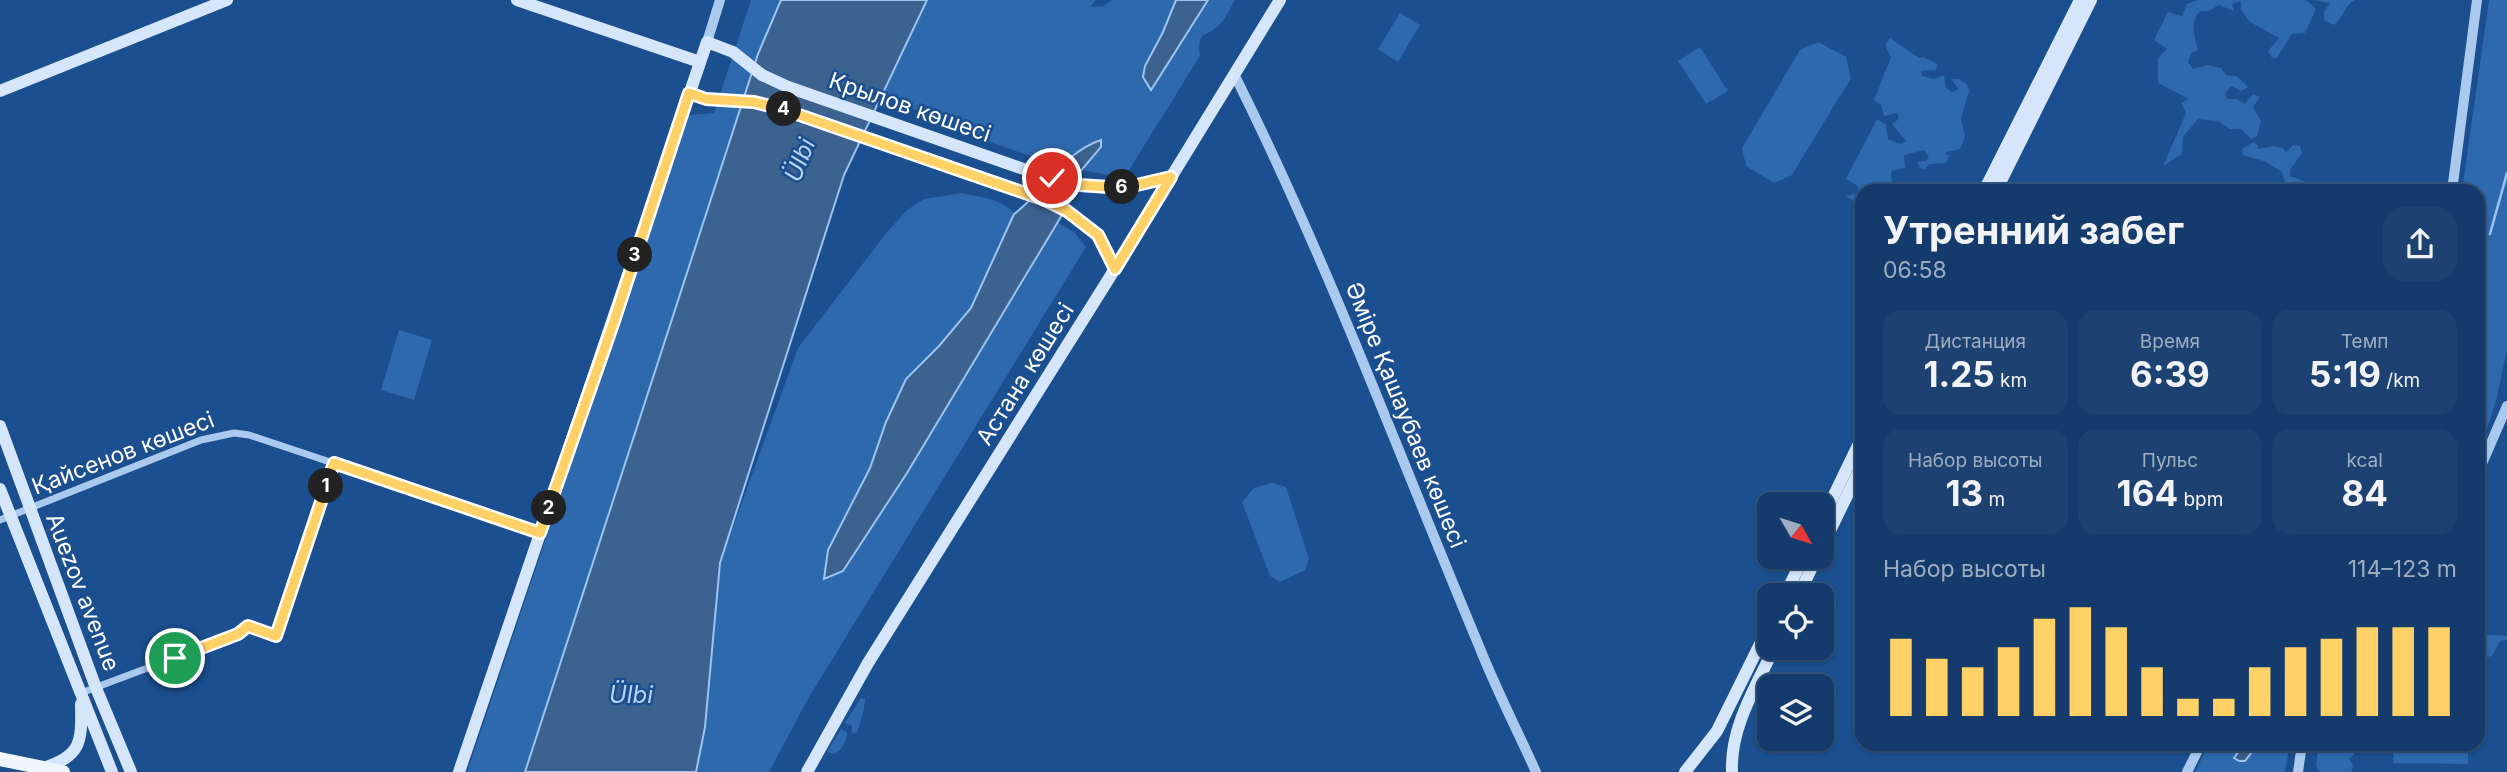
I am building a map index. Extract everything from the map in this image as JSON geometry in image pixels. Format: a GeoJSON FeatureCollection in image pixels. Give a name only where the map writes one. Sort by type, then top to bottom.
{"type":"FeatureCollection","features":[{"type":"Feature","properties":{"kind":"main road"},"geometry":{"type":"LineString","coordinates":[[0,91],[227,0]]}},
{"type":"Feature","properties":{"kind":"main road"},"geometry":{"type":"LineString","coordinates":[[517,0],[700,62]]}},
{"type":"Feature","properties":{"kind":"main road","name":"Астана көшесі"},"geometry":{"type":"LineString","coordinates":[[807,772],[868,663],[1280,0]]}},
{"type":"Feature","properties":{"kind":"main road"},"geometry":{"type":"LineString","coordinates":[[1988,184],[2080,0]]}},
{"type":"Feature","properties":{"kind":"main road"},"geometry":{"type":"LineString","coordinates":[[1999,184],[2091,0]]}},
{"type":"Feature","properties":{"kind":"main road"},"geometry":{"type":"LineString","coordinates":[[459,772],[707,42]]}},
{"type":"Feature","properties":{"kind":"main road","name":"Крылов көшесі"},"geometry":{"type":"LineString","coordinates":[[707,42],[733,52],[762,75],[788,87],[1052,178],[1079,185],[1124,188],[1171,177]]}},
{"type":"Feature","properties":{"kind":"main road","name":"Крылов көшесі"},"geometry":{"type":"LineString","coordinates":[[689,93],[714,100],[754,102],[782,109],[1045,200],[1067,211],[1098,235],[1115,269]]}},
{"type":"Feature","properties":{"kind":"main road","name":"Auezov avenue"},"geometry":{"type":"LineString","coordinates":[[0,426],[96,688],[131,772]]}},
{"type":"Feature","properties":{"kind":"main road"},"geometry":{"type":"LineString","coordinates":[[1834,495],[1855,452]]}},
{"type":"Feature","properties":{"kind":"main road"},"geometry":{"type":"LineString","coordinates":[[1834,522],[1855,479]]}},
{"type":"Feature","properties":{"kind":"main road","name":"Auezov avenue"},"geometry":{"type":"LineString","coordinates":[[0,489],[5,518],[65,654],[112,772]]}},
{"type":"Feature","properties":{"kind":"main road"},"geometry":{"type":"LineString","coordinates":[[65,654],[81,648]]}},
{"type":"Feature","properties":{"kind":"main road"},"geometry":{"type":"LineString","coordinates":[[1685,772],[1717,731],[1757,650]]}},
{"type":"Feature","properties":{"kind":"main road"},"geometry":{"type":"LineString","coordinates":[[1732,772],[1733,741],[1768,660]]}},
{"type":"Feature","properties":{"kind":"main road"},"geometry":{"type":"LineString","coordinates":[[43,768],[63,762],[76,747],[82,728],[81,693]]}},
{"type":"Feature","properties":{"kind":"main road"},"geometry":{"type":"LineString","coordinates":[[0,759],[63,772]]}},
{"type":"Feature","properties":{"kind":"street"},"geometry":{"type":"LineString","coordinates":[[707,42],[720,0]]}},
{"type":"Feature","properties":{"kind":"street"},"geometry":{"type":"LineString","coordinates":[[2453,184],[2477,0]]}},
{"type":"Feature","properties":{"kind":"street","name":"Әміре Қашаубаев көшесі"},"geometry":{"type":"LineString","coordinates":[[1234,74],[1343,314],[1480,650],[1536,772]]}},
{"type":"Feature","properties":{"kind":"street"},"geometry":{"type":"LineString","coordinates":[[2485,457],[2507,406]]}},
{"type":"Feature","properties":{"kind":"street","name":"Қайсенов көшесі"},"geometry":{"type":"LineString","coordinates":[[5,518],[201,440],[234,433],[249,435],[540,533]]}},
{"type":"Feature","properties":{"kind":"street"},"geometry":{"type":"LineString","coordinates":[[81,693],[238,634],[248,626],[276,636],[334,463]]}},
{"type":"Feature","properties":{"kind":"street"},"geometry":{"type":"LineString","coordinates":[[2187,772],[2198,751]]}},
{"type":"Feature","properties":{"kind":"street"},"geometry":{"type":"LineString","coordinates":[[2299,770],[2301,751]]}},
{"type":"Feature","properties":{"kind":"shaded area"},"geometry":{"type":"Polygon","coordinates":[[[751,0],[781,0],[758,54],[525,772],[467,772],[689,115],[714,113],[751,0]]]}},
{"type":"Feature","properties":{"kind":"shaded area"},"geometry":{"type":"Polygon","coordinates":[[[927,0],[1096,0],[1090,7],[1104,6],[1112,0],[1176,0],[1163,32],[1151,89],[1208,0],[1235,0],[1221,23],[1201,38],[1200,56],[1124,178],[1055,165],[996,144],[894,101],[883,93],[927,0]]]}},
{"type":"Feature","properties":{"kind":"shaded area"},"geometry":{"type":"Polygon","coordinates":[[[2198,0],[2306,0],[2316,9],[2305,33],[2292,34],[2277,58],[2272,58],[2268,51],[2279,38],[2250,22],[2241,10],[2241,1],[2232,4],[2234,11],[2219,5],[2209,11],[2200,11],[2194,25],[2198,50],[2191,53],[2188,62],[2193,69],[2208,65],[2221,68],[2226,75],[2237,76],[2248,87],[2241,91],[2231,86],[2225,94],[2227,99],[2237,99],[2245,104],[2253,94],[2260,97],[2253,107],[2261,121],[2257,136],[2251,139],[2241,129],[2230,129],[2218,121],[2198,119],[2183,137],[2182,154],[2163,166],[2186,113],[2181,103],[2189,99],[2158,83],[2158,58],[2167,49],[2154,40],[2168,12],[2182,16],[2187,4],[2198,0]]]}},
{"type":"Feature","properties":{"kind":"shaded area"},"geometry":{"type":"Polygon","coordinates":[[[2313,0],[2355,0],[2348,5],[2334,25],[2324,20],[2324,12],[2330,3],[2313,0]]]}},
{"type":"Feature","properties":{"kind":"shaded area"},"geometry":{"type":"Polygon","coordinates":[[[2489,0],[2507,0],[2507,350],[2496,401],[2485,434],[2485,184],[2463,184],[2489,0]]]}},
{"type":"Feature","properties":{"kind":"shaded area"},"geometry":{"type":"Polygon","coordinates":[[[1400,13],[1420,25],[1398,62],[1378,49],[1400,13]]]}},
{"type":"Feature","properties":{"kind":"shaded area"},"geometry":{"type":"Polygon","coordinates":[[[1890,38],[1919,58],[1924,57],[1937,64],[1936,70],[1921,71],[1922,76],[1934,79],[1944,75],[1946,88],[1952,92],[1959,89],[1951,79],[1959,79],[1967,84],[1969,91],[1961,118],[1965,137],[1960,149],[1946,152],[1946,155],[1950,155],[1946,163],[1929,164],[1925,169],[1920,168],[1917,162],[1926,161],[1929,157],[1924,150],[1904,155],[1905,168],[1891,171],[1890,184],[1855,184],[1846,179],[1877,119],[1886,125],[1888,139],[1901,144],[1906,141],[1892,124],[1899,119],[1897,113],[1884,116],[1881,105],[1874,100],[1891,57],[1885,45],[1890,38]]]}},
{"type":"Feature","properties":{"kind":"shaded area"},"geometry":{"type":"Polygon","coordinates":[[[1818,42],[1846,57],[1851,78],[1792,175],[1774,183],[1746,166],[1742,148],[1800,50],[1818,42]]]}},
{"type":"Feature","properties":{"kind":"shaded area"},"geometry":{"type":"Polygon","coordinates":[[[1700,47],[1728,91],[1706,104],[1678,61],[1700,47]]]}},
{"type":"Feature","properties":{"kind":"shaded area"},"geometry":{"type":"Polygon","coordinates":[[[2254,142],[2258,146],[2257,149],[2273,146],[2283,148],[2286,153],[2293,145],[2300,146],[2302,153],[2290,170],[2290,176],[2312,184],[2285,184],[2282,172],[2264,161],[2242,155],[2243,148],[2254,142]]]}},
{"type":"Feature","properties":{"kind":"shaded area"},"geometry":{"type":"Polygon","coordinates":[[[962,193],[998,202],[1014,214],[971,308],[906,379],[886,422],[870,468],[848,509],[825,579],[843,571],[907,473],[1026,278],[1057,222],[1074,232],[1086,247],[809,697],[769,772],[696,772],[705,727],[720,563],[798,348],[907,210],[924,199],[962,193]]]}},
{"type":"Feature","properties":{"kind":"shaded area"},"geometry":{"type":"Polygon","coordinates":[[[1855,194],[1855,202],[1846,196],[1855,194]]]}},
{"type":"Feature","properties":{"kind":"shaded area"},"geometry":{"type":"Polygon","coordinates":[[[399,330],[432,340],[414,400],[381,390],[399,330]]]}},
{"type":"Feature","properties":{"kind":"shaded area"},"geometry":{"type":"Polygon","coordinates":[[[1272,483],[1286,487],[1309,559],[1305,570],[1280,582],[1270,576],[1242,502],[1254,488],[1272,483]]]}},
{"type":"Feature","properties":{"kind":"shaded area"},"geometry":{"type":"Polygon","coordinates":[[[2485,634],[2507,636],[2507,640],[2500,641],[2492,656],[2487,657],[2485,668],[2485,634]]]}},
{"type":"Feature","properties":{"kind":"shaded area"},"geometry":{"type":"Polygon","coordinates":[[[861,698],[865,699],[863,714],[857,732],[852,734],[852,726],[845,723],[861,698]]]}},
{"type":"Feature","properties":{"kind":"shaded area"},"geometry":{"type":"Polygon","coordinates":[[[841,729],[847,732],[844,745],[834,754],[827,752],[841,729]]]}},
{"type":"Feature","properties":{"kind":"shaded area"},"geometry":{"type":"Polygon","coordinates":[[[2206,751],[2289,751],[2285,772],[2195,772],[2206,751]]]}},
{"type":"Feature","properties":{"kind":"shaded area"},"geometry":{"type":"Polygon","coordinates":[[[2318,751],[2354,751],[2349,759],[2353,765],[2351,772],[2320,772],[2316,766],[2318,751]]]}},
{"type":"Feature","properties":{"kind":"shaded area"},"geometry":{"type":"Polygon","coordinates":[[[2394,751],[2468,751],[2468,764],[2393,763],[2394,751]]]}},
{"type":"Feature","properties":{"kind":"water","name":"Ülbi"},"geometry":{"type":"Polygon","coordinates":[[[781,0],[927,0],[844,175],[720,563],[705,727],[696,772],[525,772],[758,54],[781,0]]]}},
{"type":"Feature","properties":{"kind":"water"},"geometry":{"type":"Polygon","coordinates":[[[1176,0],[1208,0],[1151,90],[1143,77],[1145,66],[1176,0]]]}},
{"type":"Feature","properties":{"kind":"water"},"geometry":{"type":"Polygon","coordinates":[[[1101,140],[1101,147],[1079,173],[1068,205],[907,473],[843,571],[824,579],[828,550],[870,468],[886,422],[906,379],[971,308],[1014,214],[1075,154],[1101,140]]]}},
{"type":"Feature","properties":{"kind":"water"},"geometry":{"type":"Polygon","coordinates":[[[2239,751],[2253,751],[2245,761],[2234,758],[2239,751]]]}},
{"type":"Feature","properties":{"kind":"waterway"},"geometry":{"type":"LineString","coordinates":[[2490,234],[2507,173]]}},
{"type":"Feature","properties":{"kind":"route"},"geometry":{"type":"LineString","coordinates":[[175,658],[238,634],[248,626],[276,636],[334,463],[540,533],[689,93],[706,99],[754,102],[782,109],[1045,200],[1067,211],[1098,235],[1115,269],[1171,177],[1124,188],[1079,185],[1052,178]]}}]}
